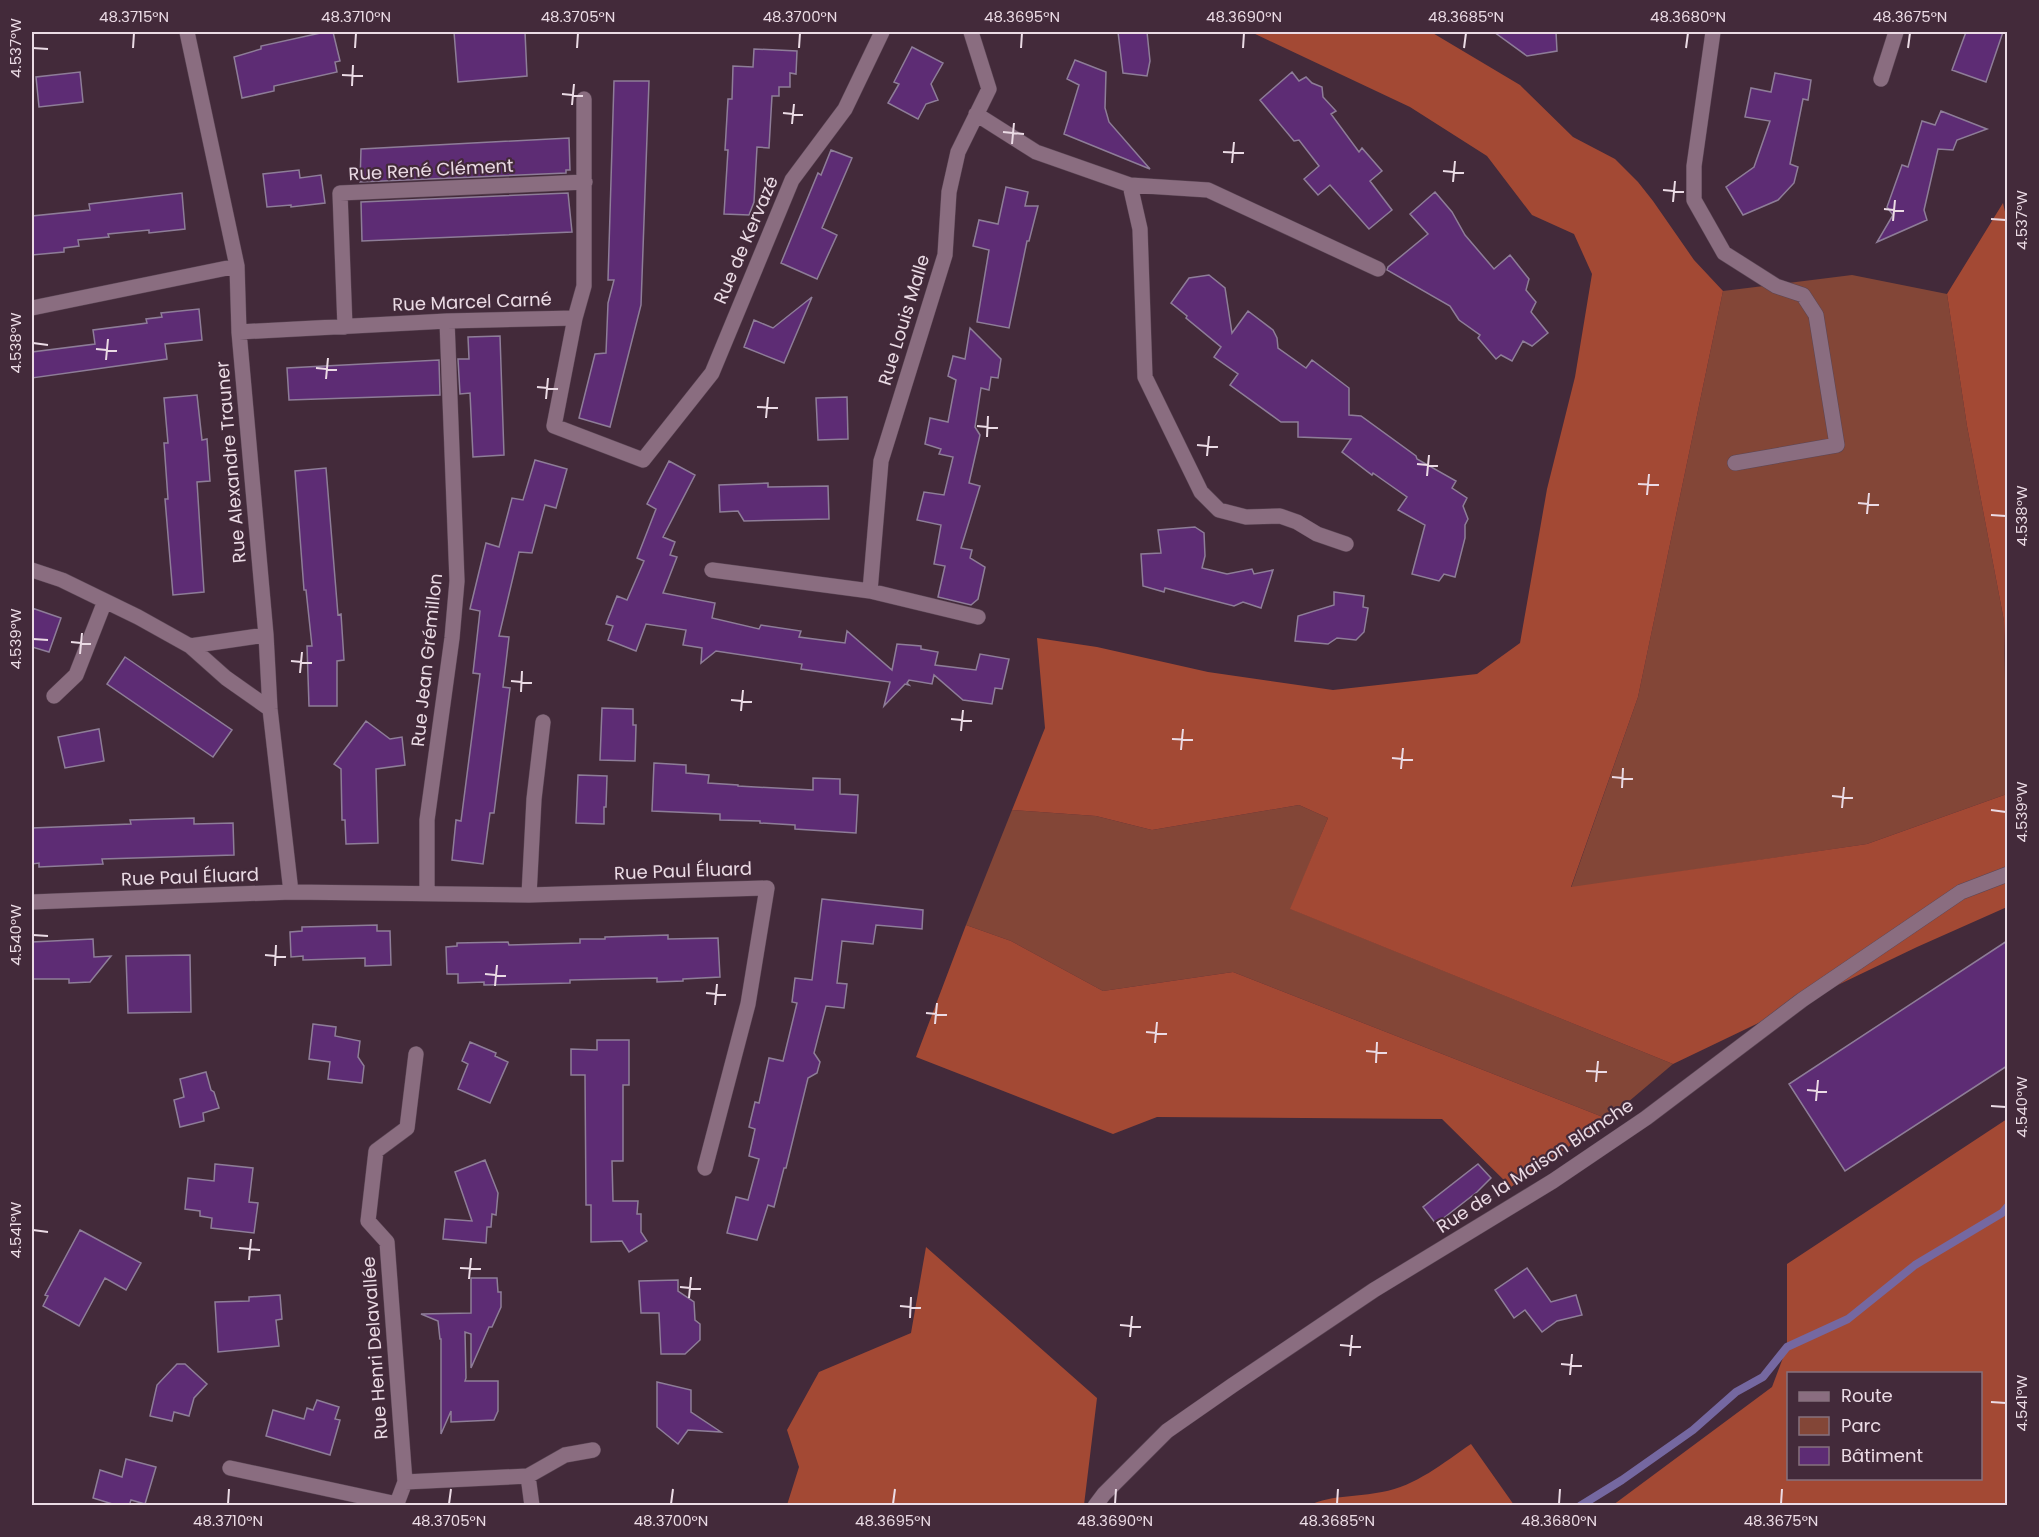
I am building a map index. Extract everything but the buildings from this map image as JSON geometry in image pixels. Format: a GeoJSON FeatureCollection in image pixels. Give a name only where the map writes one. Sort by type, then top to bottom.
{"type":"FeatureCollection","features":[{"type":"Feature","properties":{"kind":"street","name":"Rue Alexandre Trauner"},"geometry":{"type":"LineString","coordinates":[[187,32],[237,266],[239,332],[266,635],[270,709],[291,892]]}},
{"type":"Feature","properties":{"kind":"street","name":"Rue de Kervazé"},"geometry":{"type":"LineString","coordinates":[[643,460],[712,373],[792,180],[845,109],[882,32]]}},
{"type":"Feature","properties":{"kind":"street","name":"Rue Louis Malle"},"geometry":{"type":"LineString","coordinates":[[870,591],[881,461],[945,255],[949,192],[958,152],[989,89],[971,32]]}},
{"type":"Feature","properties":{"kind":"street"},"geometry":{"type":"LineString","coordinates":[[1713,32],[1694,166],[1694,200],[1724,254],[1776,286],[1803,295],[1816,315],[1837,445],[1735,463]]}},
{"type":"Feature","properties":{"kind":"street"},"geometry":{"type":"LineString","coordinates":[[1881,79],[1896,32]]}},
{"type":"Feature","properties":{"kind":"street"},"geometry":{"type":"LineString","coordinates":[[575,318],[584,286],[584,99]]}},
{"type":"Feature","properties":{"kind":"street"},"geometry":{"type":"LineString","coordinates":[[976,114],[1036,152],[1130,186],[1208,190],[1378,269]]}},
{"type":"Feature","properties":{"kind":"street","name":"Rue René Clément"},"geometry":{"type":"LineString","coordinates":[[345,327],[340,193],[585,182]]}},
{"type":"Feature","properties":{"kind":"street"},"geometry":{"type":"LineString","coordinates":[[1130,186],[1140,229],[1145,377],[1201,492],[1219,510],[1246,517],[1280,516],[1297,522],[1317,534],[1346,544]]}},
{"type":"Feature","properties":{"kind":"street"},"geometry":{"type":"LineString","coordinates":[[32,308],[237,266]]}},
{"type":"Feature","properties":{"kind":"street","name":"Rue Marcel Carné"},"geometry":{"type":"LineString","coordinates":[[239,332],[447,321],[575,318],[554,426],[643,460]]}},
{"type":"Feature","properties":{"kind":"street","name":"Rue Jean Grémillon"},"geometry":{"type":"LineString","coordinates":[[426,894],[427,820],[452,638],[457,581],[447,321]]}},
{"type":"Feature","properties":{"kind":"street"},"geometry":{"type":"LineString","coordinates":[[32,570],[62,580],[138,617],[190,646],[226,678],[270,709]]}},
{"type":"Feature","properties":{"kind":"street"},"geometry":{"type":"LineString","coordinates":[[712,570],[870,591],[978,617]]}},
{"type":"Feature","properties":{"kind":"street"},"geometry":{"type":"LineString","coordinates":[[54,696],[76,675],[105,602]]}},
{"type":"Feature","properties":{"kind":"street"},"geometry":{"type":"LineString","coordinates":[[190,646],[266,635]]}},
{"type":"Feature","properties":{"kind":"street"},"geometry":{"type":"LineString","coordinates":[[529,895],[534,799],[543,722]]}},
{"type":"Feature","properties":{"kind":"street","name":"Rue de la Maison Blanche"},"geometry":{"type":"LineString","coordinates":[[1095,1506],[1104,1494],[1167,1431],[1374,1290],[1553,1181],[1646,1118],[1802,1000],[1961,892],[2007,873]]}},
{"type":"Feature","properties":{"kind":"street","name":"Rue Paul Éluard"},"geometry":{"type":"LineString","coordinates":[[32,902],[291,892],[529,895],[767,888],[748,1004],[705,1168]]}},
{"type":"Feature","properties":{"kind":"street","name":"Rue Henri Delavallée"},"geometry":{"type":"LineString","coordinates":[[397,1505],[405,1482],[387,1242],[368,1221],[376,1151],[407,1128],[416,1054]]}},
{"type":"Feature","properties":{"kind":"street"},"geometry":{"type":"LineString","coordinates":[[405,1482],[528,1476],[565,1455],[593,1450]]}},
{"type":"Feature","properties":{"kind":"street"},"geometry":{"type":"LineString","coordinates":[[230,1468],[397,1505]]}},
{"type":"Feature","properties":{"kind":"street"},"geometry":{"type":"LineString","coordinates":[[528,1476],[532,1506]]}},
{"type":"Feature","properties":{"kind":"green space"},"geometry":{"type":"Polygon","coordinates":[[[1852,275],[1947,294],[1967,426],[2004,621],[2007,794],[1867,844],[1571,888],[1638,697],[1723,291],[1852,275]]]}},
{"type":"Feature","properties":{"kind":"green space"},"geometry":{"type":"Polygon","coordinates":[[[1299,805],[1328,818],[1291,909],[1673,1064],[1608,1119],[1233,972],[1103,991],[1011,941],[966,925],[1012,810],[1096,816],[1152,830],[1299,805]]]}},
{"type":"Feature","properties":{"kind":"shaded area"},"geometry":{"type":"Polygon","coordinates":[[[1251,32],[1431,32],[1520,85],[1573,137],[1615,159],[1638,182],[1694,260],[1723,291],[1638,697],[1571,887],[1867,844],[2007,794],[2007,907],[1917,947],[1673,1064],[1290,909],[1328,818],[1299,805],[1152,830],[1096,816],[1012,810],[1045,728],[1037,638],[1097,647],[1208,672],[1333,690],[1477,674],[1520,643],[1547,489],[1575,377],[1592,274],[1574,234],[1532,215],[1487,156],[1410,107],[1251,32]]]}},
{"type":"Feature","properties":{"kind":"shaded area"},"geometry":{"type":"Polygon","coordinates":[[[2003,203],[2008,225],[2007,722],[2004,621],[1967,426],[1947,294],[2003,203]]]}},
{"type":"Feature","properties":{"kind":"shaded area"},"geometry":{"type":"Polygon","coordinates":[[[966,925],[1011,941],[1103,991],[1233,972],[1608,1119],[1511,1187],[1442,1119],[1157,1117],[1113,1134],[916,1057],[966,925]]]}},
{"type":"Feature","properties":{"kind":"shaded area"},"geometry":{"type":"Polygon","coordinates":[[[2007,1119],[2007,1505],[1613,1505],[1772,1387],[1787,1347],[1787,1264],[2007,1119]]]}},
{"type":"Feature","properties":{"kind":"shaded area"},"geometry":{"type":"Polygon","coordinates":[[[926,1247],[1097,1398],[1084,1505],[787,1505],[799,1467],[787,1430],[819,1372],[911,1333],[926,1247]]]}},
{"type":"Feature","properties":{"kind":"shaded area"},"geometry":{"type":"Polygon","coordinates":[[[1471,1444],[1514,1505],[1310,1505],[1336,1498],[1382,1492],[1406,1485],[1429,1473],[1471,1444]]]}},
{"type":"Feature","properties":{"kind":"waterway"},"geometry":{"type":"LineString","coordinates":[[1580,1506],[1622,1480],[1693,1430],[1736,1392],[1763,1377],[1787,1347],[1848,1319],[1915,1265],[2002,1213],[2008,1206]]}}]}
